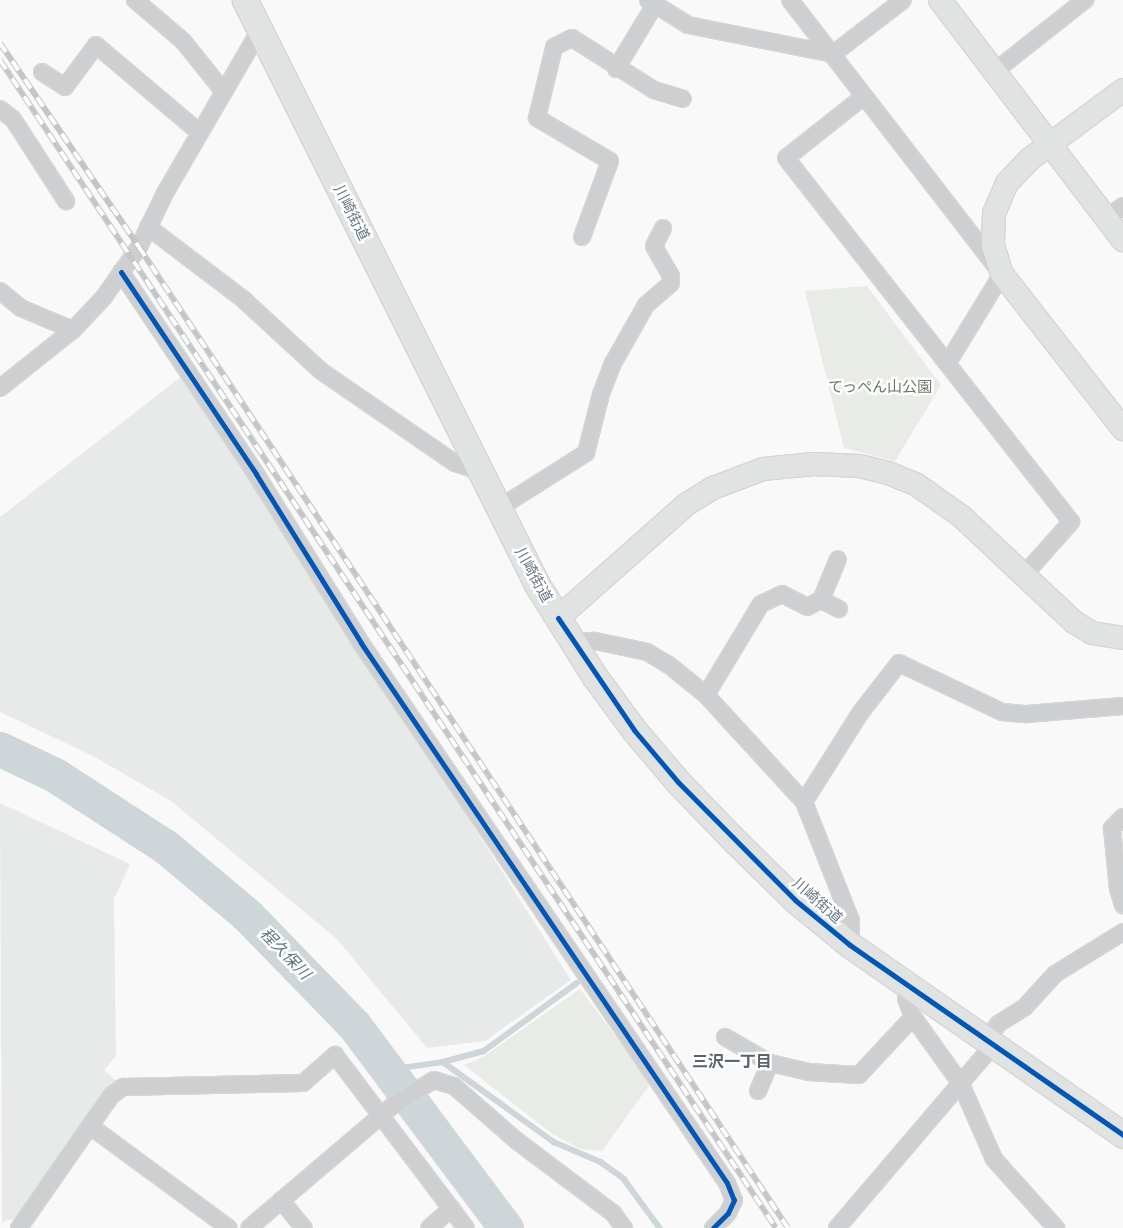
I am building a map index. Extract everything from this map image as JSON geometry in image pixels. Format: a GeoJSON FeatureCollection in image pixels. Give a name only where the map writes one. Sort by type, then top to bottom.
{"type":"FeatureCollection","features":[{"type":"Feature","properties":{"kind":"main road","name":"川崎街道"},"geometry":{"type":"LineString","coordinates":[[245,0],[536,583],[573,642],[634,730],[678,782],[796,900],[850,945],[1123,1135]]}},
{"type":"Feature","properties":{"kind":"street"},"geometry":{"type":"LineString","coordinates":[[135,0],[183,41],[224,92]]}},
{"type":"Feature","properties":{"kind":"street"},"geometry":{"type":"LineString","coordinates":[[790,0],[833,54],[863,97],[1123,429]]}},
{"type":"Feature","properties":{"kind":"street"},"geometry":{"type":"LineString","coordinates":[[616,69],[651,3],[688,25],[833,54],[903,0]]}},
{"type":"Feature","properties":{"kind":"street"},"geometry":{"type":"LineString","coordinates":[[940,0],[1051,144],[1115,212],[1123,240]]}},
{"type":"Feature","properties":{"kind":"street"},"geometry":{"type":"LineString","coordinates":[[995,71],[1085,0]]}},
{"type":"Feature","properties":{"kind":"street"},"geometry":{"type":"LineString","coordinates":[[0,388],[73,330],[104,297],[148,227],[260,30]]}},
{"type":"Feature","properties":{"kind":"street"},"geometry":{"type":"LineString","coordinates":[[582,237],[610,161],[537,118],[554,47],[572,38],[616,69],[654,90],[683,99]]}},
{"type":"Feature","properties":{"kind":"street"},"geometry":{"type":"LineString","coordinates":[[42,72],[65,87],[96,46],[200,133]]}},
{"type":"Feature","properties":{"kind":"street"},"geometry":{"type":"LineString","coordinates":[[947,364],[1002,274],[993,245],[994,213],[1007,183],[1030,159],[1123,90]]}},
{"type":"Feature","properties":{"kind":"street"},"geometry":{"type":"LineString","coordinates":[[863,97],[786,158],[1071,522],[1024,575]]}},
{"type":"Feature","properties":{"kind":"street"},"geometry":{"type":"LineString","coordinates":[[0,109],[14,119],[66,200]]}},
{"type":"Feature","properties":{"kind":"street"},"geometry":{"type":"LineString","coordinates":[[148,227],[244,300],[321,371],[455,463],[480,471]]}},
{"type":"Feature","properties":{"kind":"street"},"geometry":{"type":"LineString","coordinates":[[499,508],[586,453],[600,394],[612,365],[646,305],[671,283],[671,276],[654,246],[663,228]]}},
{"type":"Feature","properties":{"kind":"street"},"geometry":{"type":"LineString","coordinates":[[121,272],[256,474],[361,643],[727,1183],[734,1200],[728,1213],[713,1228]]}},
{"type":"Feature","properties":{"kind":"street"},"geometry":{"type":"LineString","coordinates":[[0,291],[21,308],[73,330]]}},
{"type":"Feature","properties":{"kind":"street"},"geometry":{"type":"LineString","coordinates":[[558,618],[687,504],[713,488],[763,469],[785,465],[860,466],[888,473],[917,486],[961,516],[1074,622],[1092,633],[1123,638]]}},
{"type":"Feature","properties":{"kind":"street"},"geometry":{"type":"LineString","coordinates":[[706,694],[761,604],[782,594],[807,607],[821,600],[838,560]]}},
{"type":"Feature","properties":{"kind":"street"},"geometry":{"type":"LineString","coordinates":[[821,600],[839,609]]}},
{"type":"Feature","properties":{"kind":"street"},"geometry":{"type":"LineString","coordinates":[[573,642],[595,641],[647,652],[669,665],[706,694],[804,802],[851,922],[850,945]]}},
{"type":"Feature","properties":{"kind":"street"},"geometry":{"type":"LineString","coordinates":[[804,802],[861,712],[899,663],[1002,712],[1027,714],[1123,706]]}},
{"type":"Feature","properties":{"kind":"street"},"geometry":{"type":"LineString","coordinates":[[1123,817],[1112,828],[1118,889],[1123,905]]}},
{"type":"Feature","properties":{"kind":"street"},"geometry":{"type":"LineString","coordinates":[[843,1225],[992,1044],[993,1031],[998,1024],[1024,1008],[1055,974],[1123,932]]}},
{"type":"Feature","properties":{"kind":"street"},"geometry":{"type":"LineString","coordinates":[[912,989],[906,999],[913,1017],[961,1084],[994,1159],[1056,1228]]}},
{"type":"Feature","properties":{"kind":"street"},"geometry":{"type":"LineString","coordinates":[[725,1037],[770,1063],[808,1072],[858,1075],[913,1017]]}},
{"type":"Feature","properties":{"kind":"street"},"geometry":{"type":"LineString","coordinates":[[19,1228],[112,1095],[123,1087],[303,1082],[335,1055],[466,1228]]}},
{"type":"Feature","properties":{"kind":"street"},"geometry":{"type":"LineString","coordinates":[[758,1091],[770,1063]]}},
{"type":"Feature","properties":{"kind":"street"},"geometry":{"type":"LineString","coordinates":[[250,1228],[331,1155],[383,1117],[396,1103],[427,1081],[444,1081],[454,1086],[547,1165],[613,1213],[624,1228]]}},
{"type":"Feature","properties":{"kind":"street"},"geometry":{"type":"LineString","coordinates":[[90,1126],[229,1228]]}},
{"type":"Feature","properties":{"kind":"street"},"geometry":{"type":"LineString","coordinates":[[281,1200],[304,1228]]}},
{"type":"Feature","properties":{"kind":"street"},"geometry":{"type":"LineString","coordinates":[[429,1228],[452,1208]]}},
{"type":"Feature","properties":{"kind":"shaded area"},"geometry":{"type":"Polygon","coordinates":[[[186,373],[571,980],[485,1041],[427,1048],[337,939],[171,801],[93,756],[0,712],[0,517],[186,373]]]}},
{"type":"Feature","properties":{"kind":"shaded area"},"geometry":{"type":"Polygon","coordinates":[[[0,803],[130,864],[114,899],[116,1056],[104,1070],[118,1082],[91,1110],[14,1219],[2,1222],[0,803]]]}},
{"type":"Feature","properties":{"kind":"green space","name":"てっぺん山公園"},"geometry":{"type":"Polygon","coordinates":[[[867,286],[941,385],[895,461],[844,448],[805,291],[867,286]]]}},
{"type":"Feature","properties":{"kind":"green space"},"geometry":{"type":"Polygon","coordinates":[[[580,989],[651,1083],[602,1151],[580,1149],[551,1133],[464,1065],[483,1057],[580,989]]]}},
{"type":"Feature","properties":{"kind":"waterway","name":"程久保川"},"geometry":{"type":"LineString","coordinates":[[0,749],[55,775],[166,847],[247,915],[354,1025],[506,1228]]}},
{"type":"Feature","properties":{"kind":"waterway"},"geometry":{"type":"LineString","coordinates":[[443,1062],[484,1051],[577,983]]}},
{"type":"Feature","properties":{"kind":"waterway"},"geometry":{"type":"LineString","coordinates":[[387,1070],[443,1062],[554,1142],[601,1162],[624,1179],[660,1228]]}},
{"type":"Feature","properties":{"kind":"railway"},"geometry":{"type":"LineString","coordinates":[[0,43],[139,247],[788,1228]]}},
{"type":"Feature","properties":{"kind":"railway"},"geometry":{"type":"LineString","coordinates":[[0,60],[776,1228]]}},
{"type":"Feature","properties":{"kind":"cycle path"},"geometry":{"type":"LineString","coordinates":[[121,272],[256,474],[361,643],[727,1183],[734,1200],[728,1213],[713,1228]]}},
{"type":"Feature","properties":{"kind":"cycle path"},"geometry":{"type":"LineString","coordinates":[[558,618],[634,730],[678,782],[795,900],[850,945],[1123,1135]]}},
{"type":"Feature","properties":{"kind":"district","name":"三沢一丁目"},"geometry":{"type":"Point","coordinates":[732,1062]}}]}
